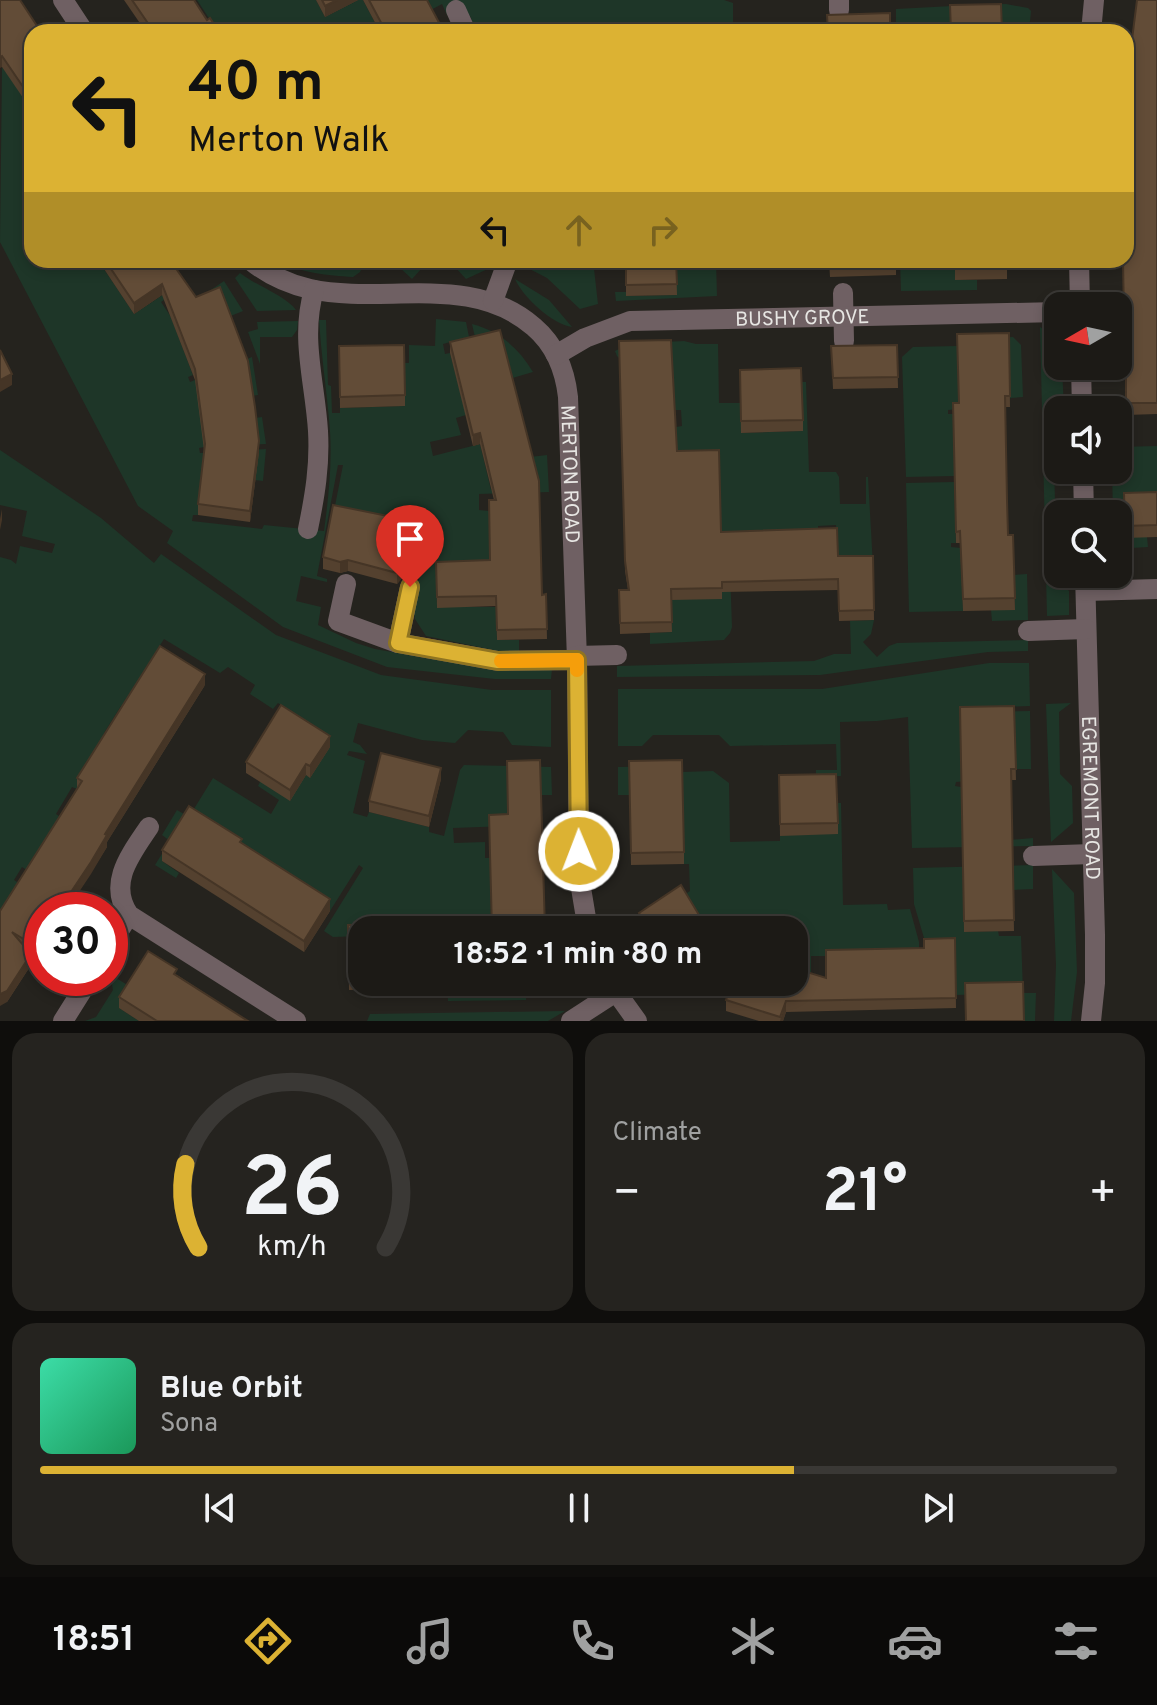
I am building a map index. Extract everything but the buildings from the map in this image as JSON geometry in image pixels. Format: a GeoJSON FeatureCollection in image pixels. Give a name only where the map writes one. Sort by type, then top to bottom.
{"type":"FeatureCollection","features":[{"type":"Feature","properties":{"kind":"street"},"geometry":{"type":"LineString","coordinates":[[63,0],[79,24]]}},
{"type":"Feature","properties":{"kind":"street"},"geometry":{"type":"LineString","coordinates":[[1092,24],[1094,0]]}},
{"type":"Feature","properties":{"kind":"street"},"geometry":{"type":"LineString","coordinates":[[456,10],[462,24]]}},
{"type":"Feature","properties":{"kind":"street","name":"MERTON ROAD"},"geometry":{"type":"LineString","coordinates":[[262,268],[275,277],[314,290],[450,294],[493,301],[525,319],[542,334],[556,355],[568,397],[579,876],[586,916]]}},
{"type":"Feature","properties":{"kind":"street"},"geometry":{"type":"LineString","coordinates":[[493,301],[505,268]]}},
{"type":"Feature","properties":{"kind":"street"},"geometry":{"type":"LineString","coordinates":[[1079,268],[1080,292]]}},
{"type":"Feature","properties":{"kind":"street"},"geometry":{"type":"LineString","coordinates":[[308,529],[319,475],[318,429],[306,349],[309,305],[314,290]]}},
{"type":"Feature","properties":{"kind":"street"},"geometry":{"type":"LineString","coordinates":[[843,293],[844,341]]}},
{"type":"Feature","properties":{"kind":"street","name":"BUSHY GROVE"},"geometry":{"type":"LineString","coordinates":[[556,355],[585,338],[630,321],[1044,312]]}},
{"type":"Feature","properties":{"kind":"street"},"geometry":{"type":"LineString","coordinates":[[346,584],[338,621],[398,643],[498,661],[617,655]]}},
{"type":"Feature","properties":{"kind":"street"},"geometry":{"type":"LineString","coordinates":[[398,643],[410,587]]}},
{"type":"Feature","properties":{"kind":"street"},"geometry":{"type":"LineString","coordinates":[[1132,587],[1157,589]]}},
{"type":"Feature","properties":{"kind":"street","name":"EGREMONT ROAD"},"geometry":{"type":"LineString","coordinates":[[1086,588],[1095,983],[1091,1021]]}},
{"type":"Feature","properties":{"kind":"street"},"geometry":{"type":"LineString","coordinates":[[1028,631],[1086,629]]}},
{"type":"Feature","properties":{"kind":"street"},"geometry":{"type":"LineString","coordinates":[[149,827],[119,881],[121,900],[129,915],[296,1021]]}},
{"type":"Feature","properties":{"kind":"street"},"geometry":{"type":"LineString","coordinates":[[1033,856],[1092,854]]}},
{"type":"Feature","properties":{"kind":"street"},"geometry":{"type":"LineString","coordinates":[[63,1021],[79,996]]}},
{"type":"Feature","properties":{"kind":"street"},"geometry":{"type":"LineString","coordinates":[[571,1021],[600,996]]}},
{"type":"Feature","properties":{"kind":"street"},"geometry":{"type":"LineString","coordinates":[[618,996],[637,1021]]}},
{"type":"Feature","properties":{"kind":"green space"},"geometry":{"type":"Polygon","coordinates":[[[197,0],[316,0],[325,17],[363,0],[376,24],[213,24],[197,0]]]}},
{"type":"Feature","properties":{"kind":"green space"},"geometry":{"type":"Polygon","coordinates":[[[422,0],[724,0],[733,3],[733,24],[474,24],[470,16],[447,15],[442,4],[427,12],[422,0]]]}},
{"type":"Feature","properties":{"kind":"green space"},"geometry":{"type":"Polygon","coordinates":[[[1006,4],[1028,8],[1031,11],[1030,24],[994,24],[978,5],[1006,4]]]}},
{"type":"Feature","properties":{"kind":"green space"},"geometry":{"type":"Polygon","coordinates":[[[971,5],[956,24],[896,24],[896,9],[971,5]]]}},
{"type":"Feature","properties":{"kind":"green space"},"geometry":{"type":"Polygon","coordinates":[[[2,67],[24,93],[24,268],[103,268],[134,314],[179,284],[181,288],[161,302],[171,317],[193,375],[188,377],[190,382],[252,357],[258,395],[251,396],[255,418],[262,417],[266,444],[199,448],[200,453],[266,449],[263,481],[255,480],[257,461],[206,454],[198,515],[193,515],[192,521],[262,529],[264,525],[324,531],[331,447],[319,320],[326,320],[332,413],[340,413],[340,408],[405,406],[404,363],[409,363],[409,345],[435,346],[436,319],[466,322],[469,337],[443,344],[445,354],[450,353],[466,415],[456,418],[461,435],[430,442],[433,456],[480,444],[491,490],[530,457],[547,455],[549,492],[479,494],[479,510],[489,511],[490,571],[436,572],[437,607],[496,607],[497,640],[519,640],[519,651],[498,651],[426,636],[415,619],[413,606],[430,529],[415,526],[413,533],[333,516],[343,465],[338,465],[317,576],[327,579],[327,582],[301,576],[296,601],[321,607],[318,625],[375,649],[499,671],[552,669],[551,679],[495,679],[387,667],[283,627],[167,543],[173,531],[138,506],[0,242],[2,67]]]}},
{"type":"Feature","properties":{"kind":"green space"},"geometry":{"type":"Polygon","coordinates":[[[296,268],[362,268],[353,277],[296,268]]]}},
{"type":"Feature","properties":{"kind":"green space"},"geometry":{"type":"Polygon","coordinates":[[[400,268],[422,268],[412,279],[400,268]]]}},
{"type":"Feature","properties":{"kind":"green space"},"geometry":{"type":"Polygon","coordinates":[[[456,268],[490,268],[466,279],[456,268]]]}},
{"type":"Feature","properties":{"kind":"green space"},"geometry":{"type":"Polygon","coordinates":[[[528,268],[594,268],[598,304],[580,309],[547,278],[528,268]]]}},
{"type":"Feature","properties":{"kind":"green space"},"geometry":{"type":"Polygon","coordinates":[[[676,268],[716,268],[717,296],[616,301],[615,292],[626,292],[627,296],[676,295],[676,268]]]}},
{"type":"Feature","properties":{"kind":"green space"},"geometry":{"type":"Polygon","coordinates":[[[900,268],[955,268],[956,280],[977,280],[977,290],[901,291],[900,268]]]}},
{"type":"Feature","properties":{"kind":"green space"},"geometry":{"type":"Polygon","coordinates":[[[240,273],[296,310],[257,311],[235,278],[240,273]]]}},
{"type":"Feature","properties":{"kind":"green space"},"geometry":{"type":"Polygon","coordinates":[[[515,279],[549,300],[572,327],[539,309],[515,279]]]}},
{"type":"Feature","properties":{"kind":"green space"},"geometry":{"type":"Polygon","coordinates":[[[224,281],[243,311],[228,317],[171,317],[224,281]]]}},
{"type":"Feature","properties":{"kind":"green space"},"geometry":{"type":"Polygon","coordinates":[[[298,321],[292,337],[260,337],[260,364],[248,332],[258,329],[257,322],[298,321]]]}},
{"type":"Feature","properties":{"kind":"green space"},"geometry":{"type":"Polygon","coordinates":[[[472,324],[491,331],[507,342],[533,372],[509,379],[477,346],[472,324]]]}},
{"type":"Feature","properties":{"kind":"green space"},"geometry":{"type":"Polygon","coordinates":[[[1040,327],[1044,330],[1044,380],[1063,380],[1063,396],[1044,396],[1044,484],[1055,484],[1055,500],[1044,500],[1040,327]]]}},
{"type":"Feature","properties":{"kind":"green space"},"geometry":{"type":"Polygon","coordinates":[[[1013,337],[1021,345],[1023,397],[1010,398],[985,338],[1013,337]]]}},
{"type":"Feature","properties":{"kind":"green space"},"geometry":{"type":"Polygon","coordinates":[[[684,341],[718,344],[719,403],[740,403],[742,433],[802,431],[802,382],[806,382],[809,472],[836,472],[840,504],[866,504],[868,477],[873,566],[838,567],[836,525],[818,526],[819,560],[730,569],[732,627],[724,640],[650,644],[650,633],[672,632],[671,600],[719,479],[719,461],[677,462],[676,427],[682,426],[681,410],[672,410],[615,351],[629,344],[684,341]]]}},
{"type":"Feature","properties":{"kind":"green space"},"geometry":{"type":"Polygon","coordinates":[[[957,346],[959,409],[948,410],[948,414],[953,414],[955,476],[906,477],[902,357],[913,347],[957,346]]]}},
{"type":"Feature","properties":{"kind":"green space"},"geometry":{"type":"Polygon","coordinates":[[[1157,446],[1157,503],[1132,530],[1132,500],[1113,500],[1112,484],[1132,484],[1132,447],[1157,446]]]}},
{"type":"Feature","properties":{"kind":"green space"},"geometry":{"type":"Polygon","coordinates":[[[0,450],[101,518],[154,563],[161,554],[276,635],[381,675],[492,690],[551,690],[551,747],[512,745],[503,732],[468,730],[455,743],[422,740],[358,723],[353,742],[367,754],[349,751],[347,755],[365,761],[353,813],[367,817],[369,812],[429,827],[429,832],[444,836],[460,770],[464,765],[551,767],[552,795],[541,795],[507,773],[508,826],[453,828],[454,843],[485,842],[485,858],[490,858],[491,916],[348,916],[348,936],[333,937],[324,931],[363,868],[359,865],[330,911],[258,865],[263,856],[249,848],[162,861],[179,873],[176,878],[155,865],[170,841],[162,835],[177,810],[189,817],[213,778],[271,814],[279,800],[258,786],[260,782],[306,775],[311,777],[314,726],[278,703],[273,709],[250,694],[255,685],[228,667],[220,673],[164,639],[155,653],[160,657],[128,709],[121,706],[104,733],[110,737],[77,789],[72,787],[56,814],[65,820],[32,873],[22,867],[14,880],[23,886],[0,923],[0,557],[16,564],[20,546],[52,553],[55,544],[22,536],[27,511],[0,505],[0,450]]]}},
{"type":"Feature","properties":{"kind":"green space"},"geometry":{"type":"Polygon","coordinates":[[[954,482],[956,543],[951,543],[951,547],[961,548],[963,611],[909,612],[906,483],[954,482]]]}},
{"type":"Feature","properties":{"kind":"green space"},"geometry":{"type":"Polygon","coordinates":[[[1132,537],[1147,537],[1148,547],[1132,548],[1132,537]]]}},
{"type":"Feature","properties":{"kind":"green space"},"geometry":{"type":"Polygon","coordinates":[[[1027,574],[1028,620],[992,621],[991,610],[1015,609],[1014,575],[1027,574]]]}},
{"type":"Feature","properties":{"kind":"green space"},"geometry":{"type":"Polygon","coordinates":[[[1046,588],[1066,588],[1069,591],[1069,615],[1047,616],[1046,588]]]}},
{"type":"Feature","properties":{"kind":"green space"},"geometry":{"type":"Polygon","coordinates":[[[874,620],[871,634],[863,642],[877,657],[897,643],[1028,640],[1028,651],[988,652],[820,675],[617,677],[617,666],[814,661],[834,654],[851,654],[850,621],[874,620]]]}},
{"type":"Feature","properties":{"kind":"green space"},"geometry":{"type":"Polygon","coordinates":[[[989,663],[1029,663],[1030,706],[960,708],[961,750],[967,781],[956,782],[955,786],[961,787],[963,844],[1033,838],[1033,846],[912,848],[908,717],[840,722],[841,776],[816,776],[816,770],[837,770],[836,744],[730,746],[719,735],[653,735],[642,746],[618,746],[618,689],[822,689],[989,663]]]}},
{"type":"Feature","properties":{"kind":"green space"},"geometry":{"type":"Polygon","coordinates":[[[1071,703],[1059,712],[1060,774],[1072,786],[1073,823],[1051,842],[1046,704],[1071,703]]]}},
{"type":"Feature","properties":{"kind":"green space"},"geometry":{"type":"Polygon","coordinates":[[[1030,711],[1031,769],[1016,769],[989,712],[1030,711]]]}},
{"type":"Feature","properties":{"kind":"green space"},"geometry":{"type":"Polygon","coordinates":[[[682,766],[682,772],[713,771],[729,783],[730,842],[780,841],[780,836],[841,803],[843,905],[887,904],[888,910],[910,909],[919,942],[919,959],[826,961],[825,956],[811,956],[811,979],[808,979],[808,916],[691,916],[681,897],[690,891],[689,864],[684,864],[681,772],[629,773],[629,795],[618,795],[618,767],[682,766]]]}},
{"type":"Feature","properties":{"kind":"green space"},"geometry":{"type":"Polygon","coordinates":[[[1033,865],[1033,889],[1012,890],[963,871],[964,932],[998,931],[999,936],[1021,936],[1023,993],[956,995],[924,949],[914,904],[913,868],[1033,865]]]}},
{"type":"Feature","properties":{"kind":"green space"},"geometry":{"type":"Polygon","coordinates":[[[1052,869],[1074,893],[1077,972],[1071,1021],[1054,1021],[1056,965],[1052,869]]]}},
{"type":"Feature","properties":{"kind":"green space"},"geometry":{"type":"Polygon","coordinates":[[[1023,993],[1036,993],[1035,1021],[1024,1021],[1023,993]]]}},
{"type":"Feature","properties":{"kind":"green space"},"geometry":{"type":"Polygon","coordinates":[[[109,996],[127,996],[119,1008],[139,1021],[85,1021],[96,1017],[109,996]]]}},
{"type":"Feature","properties":{"kind":"green space"},"geometry":{"type":"Polygon","coordinates":[[[448,996],[526,996],[526,1000],[448,1001],[448,996]]]}},
{"type":"Feature","properties":{"kind":"green space"},"geometry":{"type":"Polygon","coordinates":[[[565,1011],[548,1021],[367,1021],[370,1014],[565,1011]]]}},
{"type":"Feature","properties":{"kind":"slow traffic"},"geometry":{"type":"LineString","coordinates":[[501,661],[577,660],[577,670]]}},
{"type":"Feature","properties":{"kind":"route"},"geometry":{"type":"LineString","coordinates":[[410,587],[398,643],[498,661],[577,660],[579,851]]}}]}
